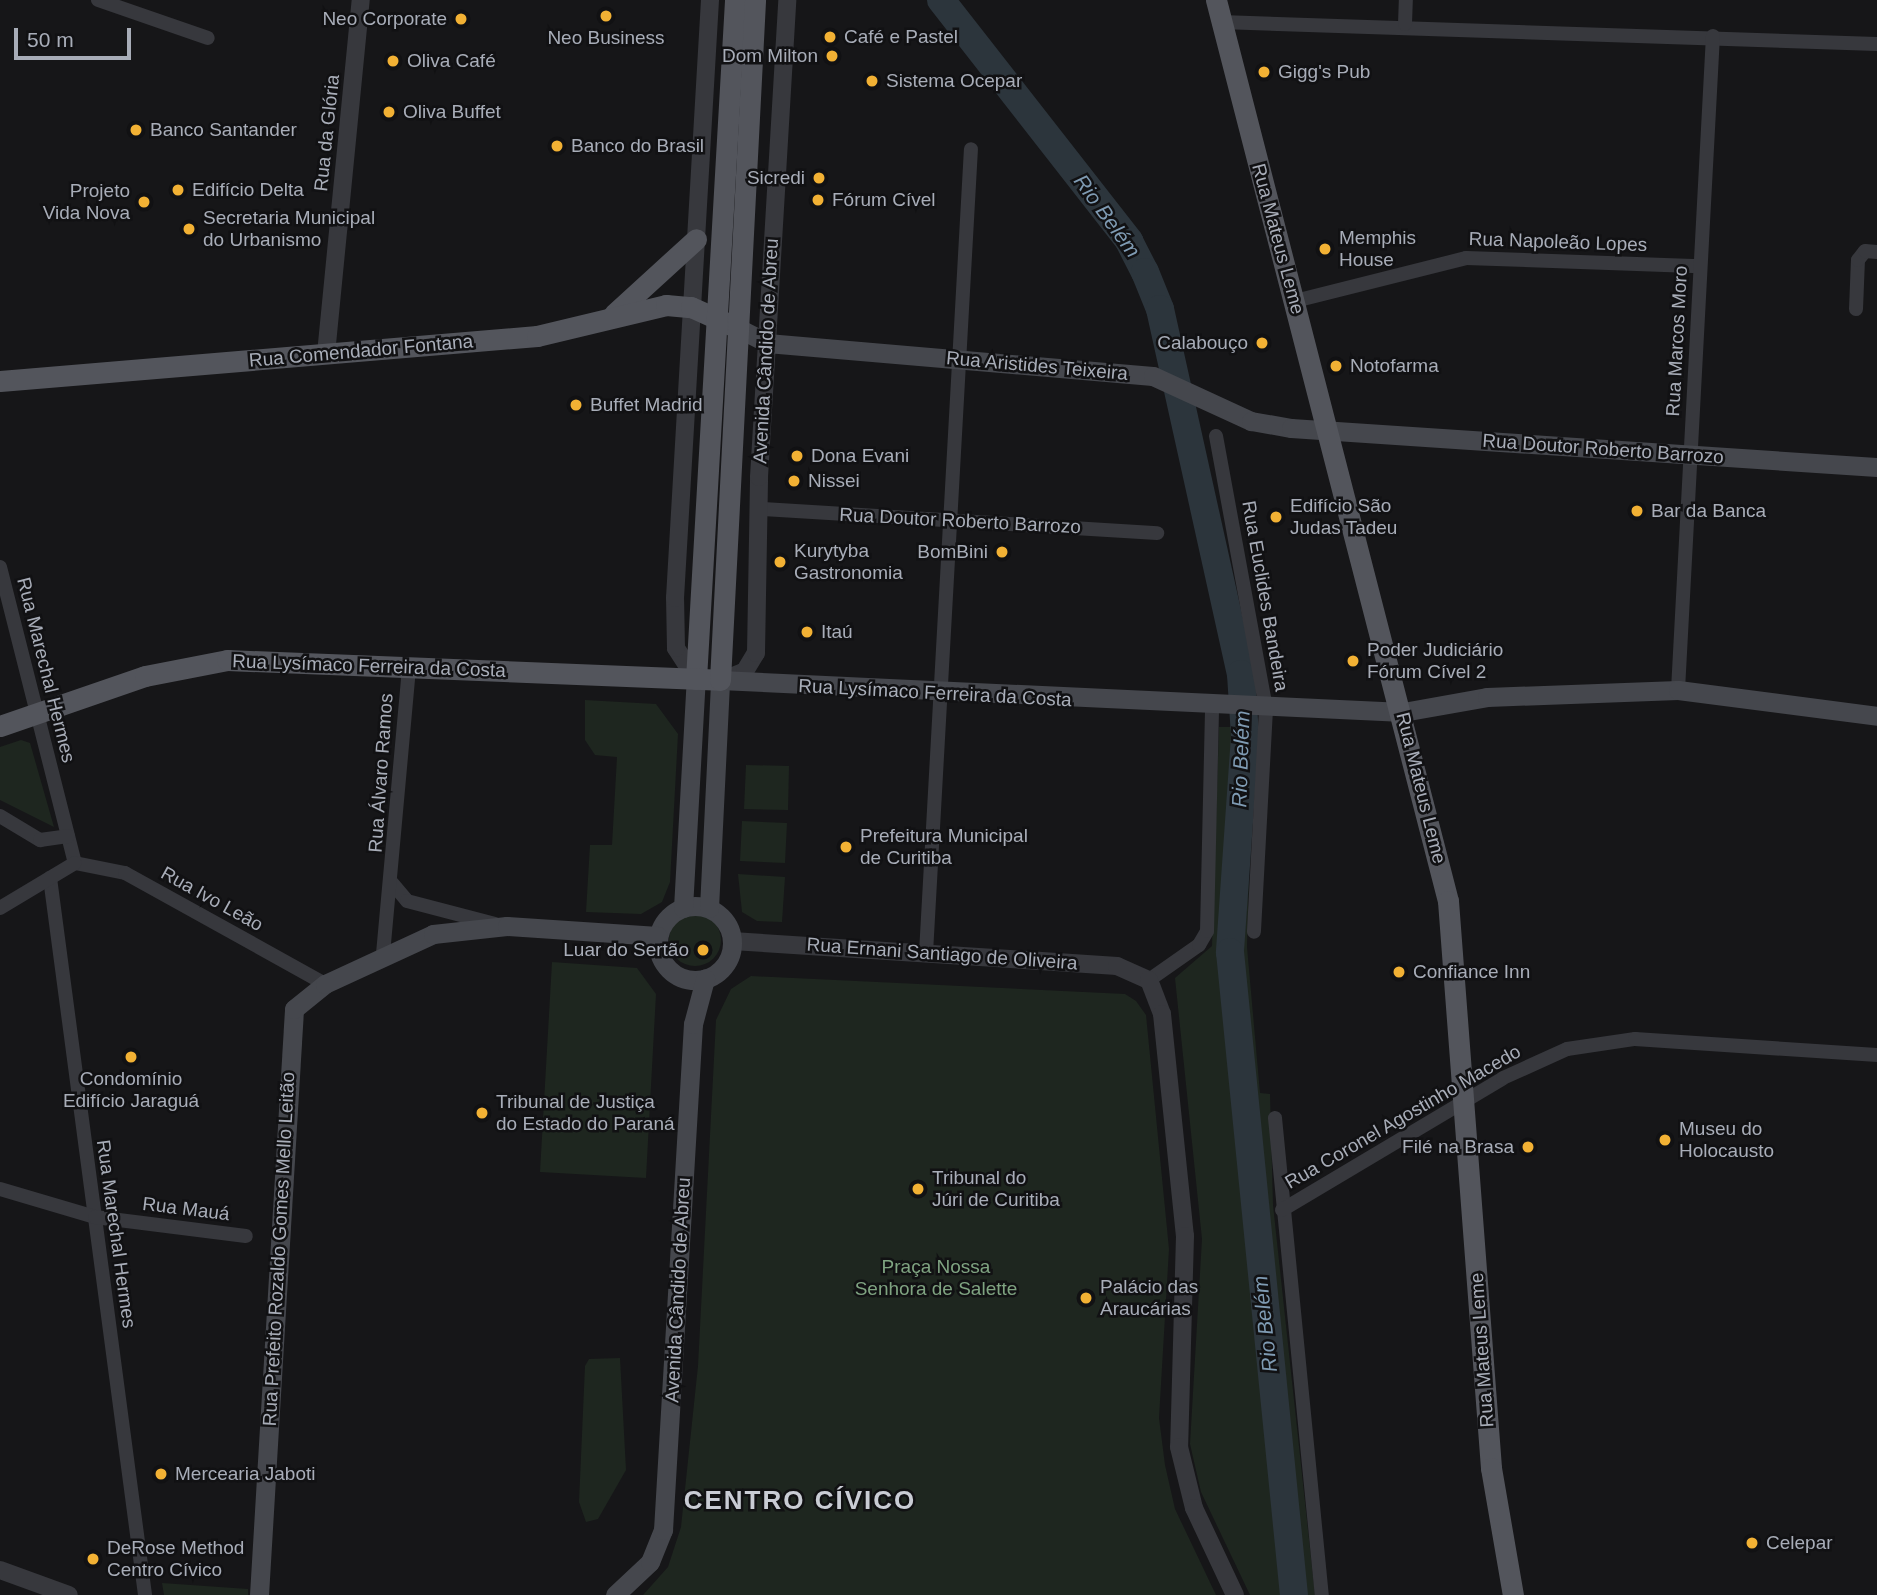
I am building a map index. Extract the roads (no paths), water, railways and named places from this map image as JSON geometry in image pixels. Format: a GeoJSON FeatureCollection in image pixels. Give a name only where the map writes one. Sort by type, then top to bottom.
{"type":"FeatureCollection","features":[{"type":"Feature","properties":{"kind":"main road"},"geometry":{"type":"LineString","coordinates":[[683,908],[734,0]]}},
{"type":"Feature","properties":{"kind":"main road","name":"Avenida Cândido de Abreu"},"geometry":{"type":"LineString","coordinates":[[709,908],[755,0]]}},
{"type":"Feature","properties":{"kind":"main road","name":"Rua Mateus Leme"},"geometry":{"type":"LineString","coordinates":[[1216,0],[1403,712],[1448,901],[1466,1100],[1491,1468],[1513,1595]]}},
{"type":"Feature","properties":{"kind":"main road"},"geometry":{"type":"LineString","coordinates":[[610,318],[696,239]]}},
{"type":"Feature","properties":{"kind":"main road","name":"Rua Comendador Fontana"},"geometry":{"type":"LineString","coordinates":[[0,381],[537,336],[654,307],[691,307],[738,328]]}},
{"type":"Feature","properties":{"kind":"main road","name":"Rua Aristides Teixeira"},"geometry":{"type":"LineString","coordinates":[[738,328],[767,343],[1164,380],[1251,421],[1329,432]]}},
{"type":"Feature","properties":{"kind":"main road","name":"Rua Doutor Roberto Barrozo"},"geometry":{"type":"LineString","coordinates":[[1329,432],[1877,467]]}},
{"type":"Feature","properties":{"kind":"main road","name":"Rua Lysímaco Ferreira da Costa"},"geometry":{"type":"LineString","coordinates":[[0,726],[201,663],[409,666],[720,680],[940,695],[1403,712],[1487,696],[1678,690],[1877,716]]}},
{"type":"Feature","properties":{"kind":"main road"},"geometry":{"type":"LineString","coordinates":[[683,908],[709,908],[728,924],[732,941],[726,965],[705,979],[685,979],[667,968],[658,936],[667,919],[683,908]]}},
{"type":"Feature","properties":{"kind":"main road"},"geometry":{"type":"LineString","coordinates":[[383,954],[433,934],[507,926],[658,936]]}},
{"type":"Feature","properties":{"kind":"main road","name":"Rua Prefeito Rozaldo Gomes Mello Leitão"},"geometry":{"type":"LineString","coordinates":[[259,1595],[292,1020],[300,1001],[325,984],[383,954]]}},
{"type":"Feature","properties":{"kind":"main road","name":"Avenida Cândido de Abreu"},"geometry":{"type":"LineString","coordinates":[[620,1592],[658,1547],[667,1506],[693,1024],[705,979]]}},
{"type":"Feature","properties":{"kind":"street"},"geometry":{"type":"LineString","coordinates":[[98,0],[208,38]]}},
{"type":"Feature","properties":{"kind":"street","name":"Rua da Glória"},"geometry":{"type":"LineString","coordinates":[[326,354],[361,0]]}},
{"type":"Feature","properties":{"kind":"street"},"geometry":{"type":"LineString","coordinates":[[696,679],[679,659],[675,630],[710,0]]}},
{"type":"Feature","properties":{"kind":"street","name":"Avenida Cândido de Abreu"},"geometry":{"type":"LineString","coordinates":[[720,680],[745,671],[756,653],[767,343],[787,0]]}},
{"type":"Feature","properties":{"kind":"street"},"geometry":{"type":"LineString","coordinates":[[1405,24],[1406,0]]}},
{"type":"Feature","properties":{"kind":"street"},"geometry":{"type":"LineString","coordinates":[[1221,22],[1405,24],[1877,44]]}},
{"type":"Feature","properties":{"kind":"street","name":"Rua Marcos Moro"},"geometry":{"type":"LineString","coordinates":[[1678,690],[1713,36]]}},
{"type":"Feature","properties":{"kind":"street"},"geometry":{"type":"LineString","coordinates":[[926,953],[971,149]]}},
{"type":"Feature","properties":{"kind":"street"},"geometry":{"type":"LineString","coordinates":[[1856,309],[1858,260],[1866,251],[1877,252]]}},
{"type":"Feature","properties":{"kind":"street","name":"Rua Napoleão Lopes"},"geometry":{"type":"LineString","coordinates":[[1295,300],[1466,258],[1700,266]]}},
{"type":"Feature","properties":{"kind":"street","name":"Rua Euclides Bandeira"},"geometry":{"type":"LineString","coordinates":[[1216,436],[1260,708],[1254,932]]}},
{"type":"Feature","properties":{"kind":"street","name":"Rua Doutor Roberto Barrozo"},"geometry":{"type":"LineString","coordinates":[[762,509],[1157,533]]}},
{"type":"Feature","properties":{"kind":"street","name":"Rua Marechal Hermes"},"geometry":{"type":"LineString","coordinates":[[0,567],[75,863]]}},
{"type":"Feature","properties":{"kind":"street","name":"Rua Álvaro Ramos"},"geometry":{"type":"LineString","coordinates":[[383,954],[392,883],[409,666]]}},
{"type":"Feature","properties":{"kind":"street"},"geometry":{"type":"LineString","coordinates":[[1221,706],[1206,931],[1199,945],[1149,980],[1162,1014],[1185,1236],[1179,1447],[1194,1508],[1235,1595]]}},
{"type":"Feature","properties":{"kind":"street"},"geometry":{"type":"LineString","coordinates":[[0,816],[40,840],[68,836]]}},
{"type":"Feature","properties":{"kind":"street"},"geometry":{"type":"LineString","coordinates":[[0,908],[75,863]]}},
{"type":"Feature","properties":{"kind":"street","name":"Rua Ivo Leão"},"geometry":{"type":"LineString","coordinates":[[75,863],[125,873],[325,984]]}},
{"type":"Feature","properties":{"kind":"street","name":"Rua Marechal Hermes"},"geometry":{"type":"LineString","coordinates":[[50,878],[145,1595]]}},
{"type":"Feature","properties":{"kind":"street"},"geometry":{"type":"LineString","coordinates":[[392,883],[407,901],[507,926]]}},
{"type":"Feature","properties":{"kind":"street","name":"Rua Ernani Santiago de Oliveira"},"geometry":{"type":"LineString","coordinates":[[732,941],[1117,966],[1149,980]]}},
{"type":"Feature","properties":{"kind":"street","name":"Rua Coronel Agostinho Macedo"},"geometry":{"type":"LineString","coordinates":[[1282,1210],[1466,1100],[1548,1055],[1613,1040],[1877,1055]]}},
{"type":"Feature","properties":{"kind":"street"},"geometry":{"type":"LineString","coordinates":[[1275,1118],[1322,1595]]}},
{"type":"Feature","properties":{"kind":"street","name":"Rua Mauá"},"geometry":{"type":"LineString","coordinates":[[0,1189],[95,1217],[246,1236]]}},
{"type":"Feature","properties":{"kind":"street"},"geometry":{"type":"LineString","coordinates":[[0,1570],[69,1595]]}},
{"type":"Feature","properties":{"kind":"waterway","name":"Rio Belém"},"geometry":{"type":"LineString","coordinates":[[941,0],[1129,241],[1145,272],[1160,309],[1241,674],[1245,736],[1230,952],[1294,1595]]}},
{"type":"Feature","properties":{"kind":"place","name":"Neo Business"},"geometry":{"type":"Point","coordinates":[606,16]}},
{"type":"Feature","properties":{"kind":"place","name":"Neo Corporate"},"geometry":{"type":"Point","coordinates":[461,19]}},
{"type":"Feature","properties":{"kind":"place","name":"Café e Pastel"},"geometry":{"type":"Point","coordinates":[830,37]}},
{"type":"Feature","properties":{"kind":"place","name":"Dom Milton"},"geometry":{"type":"Point","coordinates":[832,56]}},
{"type":"Feature","properties":{"kind":"place","name":"Oliva Café"},"geometry":{"type":"Point","coordinates":[393,61]}},
{"type":"Feature","properties":{"kind":"place","name":"Gigg's Pub"},"geometry":{"type":"Point","coordinates":[1264,72]}},
{"type":"Feature","properties":{"kind":"place","name":"Sistema Ocepar"},"geometry":{"type":"Point","coordinates":[872,81]}},
{"type":"Feature","properties":{"kind":"place","name":"Oliva Buffet"},"geometry":{"type":"Point","coordinates":[389,112]}},
{"type":"Feature","properties":{"kind":"place","name":"Banco Santander"},"geometry":{"type":"Point","coordinates":[136,130]}},
{"type":"Feature","properties":{"kind":"place","name":"Banco do Brasil"},"geometry":{"type":"Point","coordinates":[557,146]}},
{"type":"Feature","properties":{"kind":"place","name":"Sicredi"},"geometry":{"type":"Point","coordinates":[819,178]}},
{"type":"Feature","properties":{"kind":"place","name":"Edifício Delta"},"geometry":{"type":"Point","coordinates":[178,190]}},
{"type":"Feature","properties":{"kind":"place","name":"Fórum Cível"},"geometry":{"type":"Point","coordinates":[818,200]}},
{"type":"Feature","properties":{"kind":"place","name":"Projeto Vida Nova"},"geometry":{"type":"Point","coordinates":[144,202]}},
{"type":"Feature","properties":{"kind":"place","name":"Secretaria Municipal do Urbanismo"},"geometry":{"type":"Point","coordinates":[189,229]}},
{"type":"Feature","properties":{"kind":"place","name":"Memphis House"},"geometry":{"type":"Point","coordinates":[1325,249]}},
{"type":"Feature","properties":{"kind":"place","name":"Calabouço"},"geometry":{"type":"Point","coordinates":[1262,343]}},
{"type":"Feature","properties":{"kind":"place","name":"Notofarma"},"geometry":{"type":"Point","coordinates":[1336,366]}},
{"type":"Feature","properties":{"kind":"place","name":"Buffet Madrid"},"geometry":{"type":"Point","coordinates":[576,405]}},
{"type":"Feature","properties":{"kind":"place","name":"Dona Evani"},"geometry":{"type":"Point","coordinates":[797,456]}},
{"type":"Feature","properties":{"kind":"place","name":"Nissei"},"geometry":{"type":"Point","coordinates":[794,481]}},
{"type":"Feature","properties":{"kind":"place","name":"Bar da Banca"},"geometry":{"type":"Point","coordinates":[1637,511]}},
{"type":"Feature","properties":{"kind":"place","name":"Edifício São Judas Tadeu"},"geometry":{"type":"Point","coordinates":[1276,517]}},
{"type":"Feature","properties":{"kind":"place","name":"BomBini"},"geometry":{"type":"Point","coordinates":[1002,552]}},
{"type":"Feature","properties":{"kind":"place","name":"Kurytyba Gastronomia"},"geometry":{"type":"Point","coordinates":[780,562]}},
{"type":"Feature","properties":{"kind":"place","name":"Itaú"},"geometry":{"type":"Point","coordinates":[807,632]}},
{"type":"Feature","properties":{"kind":"place","name":"Poder Judiciário Fórum Cível 2"},"geometry":{"type":"Point","coordinates":[1353,661]}},
{"type":"Feature","properties":{"kind":"place","name":"Prefeitura Municipal de Curitiba"},"geometry":{"type":"Point","coordinates":[846,847]}},
{"type":"Feature","properties":{"kind":"place","name":"Luar do Sertão"},"geometry":{"type":"Point","coordinates":[703,950]}},
{"type":"Feature","properties":{"kind":"place","name":"Confiance Inn"},"geometry":{"type":"Point","coordinates":[1399,972]}},
{"type":"Feature","properties":{"kind":"place","name":"Condomínio Edifício Jaraguá"},"geometry":{"type":"Point","coordinates":[131,1057]}},
{"type":"Feature","properties":{"kind":"place","name":"Tribunal de Justiça do Estado do Paraná"},"geometry":{"type":"Point","coordinates":[482,1113]}},
{"type":"Feature","properties":{"kind":"place","name":"Museu do Holocausto"},"geometry":{"type":"Point","coordinates":[1665,1140]}},
{"type":"Feature","properties":{"kind":"place","name":"Filé na Brasa"},"geometry":{"type":"Point","coordinates":[1528,1147]}},
{"type":"Feature","properties":{"kind":"place","name":"Tribunal do Júri de Curitiba"},"geometry":{"type":"Point","coordinates":[918,1189]}},
{"type":"Feature","properties":{"kind":"place","name":"Palácio das Araucárias"},"geometry":{"type":"Point","coordinates":[1086,1298]}},
{"type":"Feature","properties":{"kind":"place","name":"Mercearia Jaboti"},"geometry":{"type":"Point","coordinates":[161,1474]}},
{"type":"Feature","properties":{"kind":"place","name":"Celepar"},"geometry":{"type":"Point","coordinates":[1752,1543]}},
{"type":"Feature","properties":{"kind":"place","name":"DeRose Method Centro Cívico"},"geometry":{"type":"Point","coordinates":[93,1559]}},
{"type":"Feature","properties":{"kind":"district","name":"CENTRO CÍVICO"},"geometry":{"type":"Point","coordinates":[800,1501]}},
{"type":"Feature","properties":{"kind":"park label","name":"Praça Nossa Senhora de Salette"},"geometry":{"type":"Point","coordinates":[936,1278]}}]}
